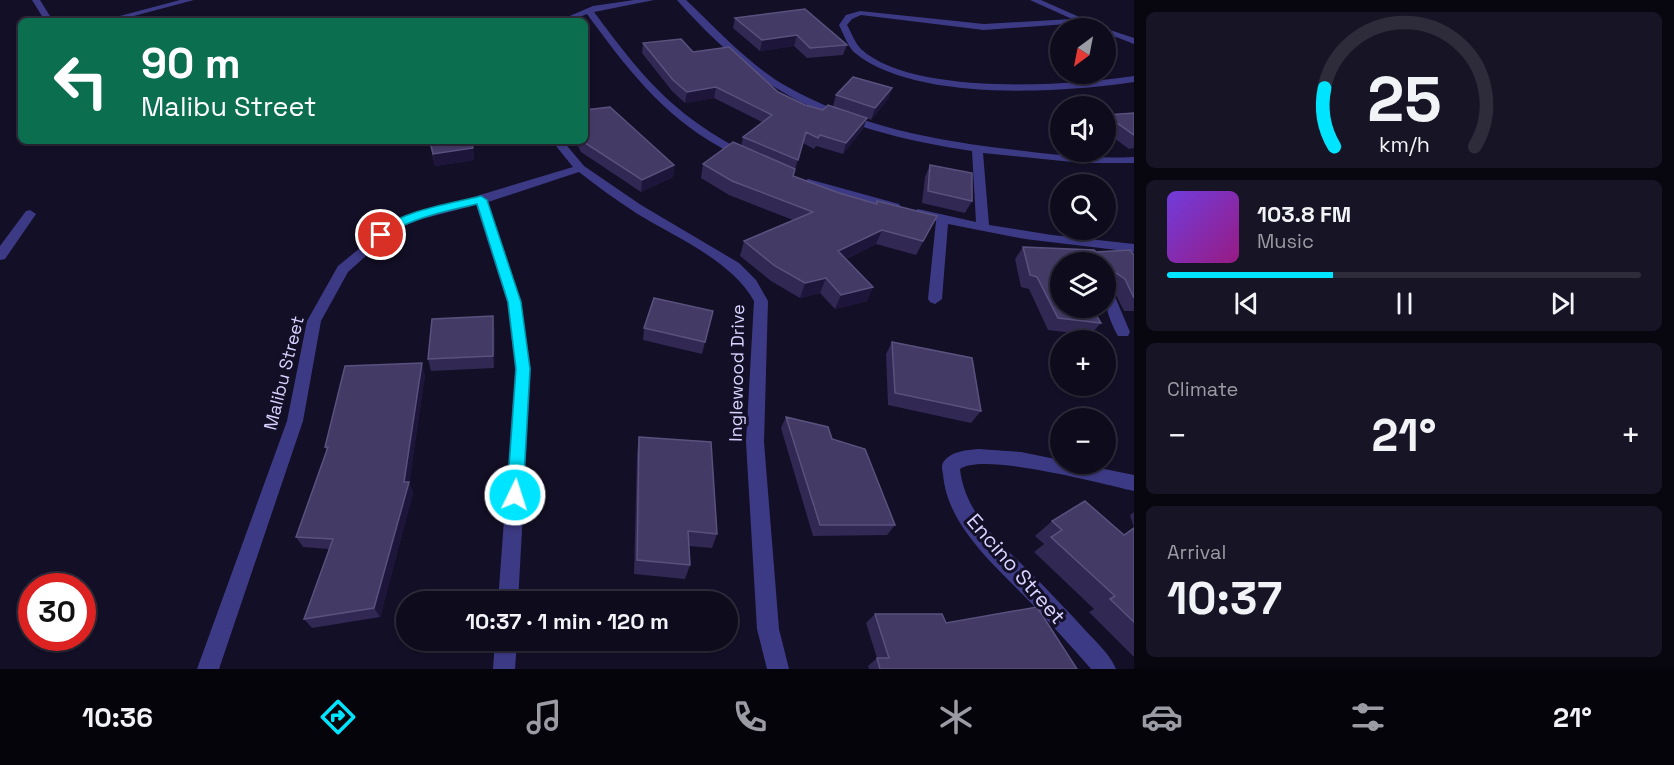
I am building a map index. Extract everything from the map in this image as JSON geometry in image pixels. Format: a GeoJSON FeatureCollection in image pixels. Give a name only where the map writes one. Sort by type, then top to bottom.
{"type":"FeatureCollection","features":[{"type":"Feature","properties":{"kind":"street"},"geometry":{"type":"LineString","coordinates":[[36,0],[47,18]]}},
{"type":"Feature","properties":{"kind":"street"},"geometry":{"type":"LineString","coordinates":[[114,18],[158,4],[190,0]]}},
{"type":"Feature","properties":{"kind":"street"},"geometry":{"type":"LineString","coordinates":[[570,18],[589,11],[650,0]]}},
{"type":"Feature","properties":{"kind":"street"},"geometry":{"type":"LineString","coordinates":[[681,0],[759,71],[806,101],[848,118],[889,130],[977,149],[1061,158],[1134,160]]}},
{"type":"Feature","properties":{"kind":"street"},"geometry":{"type":"LineString","coordinates":[[1034,0],[1073,18]]}},
{"type":"Feature","properties":{"kind":"street"},"geometry":{"type":"LineString","coordinates":[[589,11],[639,76],[665,105],[699,129],[752,160]]}},
{"type":"Feature","properties":{"kind":"street"},"geometry":{"type":"LineString","coordinates":[[1050,23],[984,27],[860,14],[849,17],[843,25],[845,36],[859,53],[889,69],[925,78],[965,85],[1025,89],[1095,84]]}},
{"type":"Feature","properties":{"kind":"street"},"geometry":{"type":"LineString","coordinates":[[1116,34],[1134,40]]}},
{"type":"Feature","properties":{"kind":"street"},"geometry":{"type":"LineString","coordinates":[[1116,81],[1134,79]]}},
{"type":"Feature","properties":{"kind":"street","name":"Inglewood Drive"},"geometry":{"type":"LineString","coordinates":[[560,144],[580,168],[637,208],[734,266],[751,283],[761,301],[755,442],[768,629],[778,669]]}},
{"type":"Feature","properties":{"kind":"street"},"geometry":{"type":"LineString","coordinates":[[977,149],[983,228]]}},
{"type":"Feature","properties":{"kind":"street","name":"Malibu Street"},"geometry":{"type":"LineString","coordinates":[[208,669],[295,421],[314,321],[343,269],[397,224],[580,168]]}},
{"type":"Feature","properties":{"kind":"street"},"geometry":{"type":"LineString","coordinates":[[791,177],[942,219],[983,228],[1086,249],[1134,248]]}},
{"type":"Feature","properties":{"kind":"street"},"geometry":{"type":"LineString","coordinates":[[481,200],[514,302],[523,369],[509,591]]}},
{"type":"Feature","properties":{"kind":"street"},"geometry":{"type":"LineString","coordinates":[[0,256],[30,214]]}},
{"type":"Feature","properties":{"kind":"street"},"geometry":{"type":"LineString","coordinates":[[935,299],[942,219]]}},
{"type":"Feature","properties":{"kind":"street"},"geometry":{"type":"LineString","coordinates":[[1116,316],[1123,332]]}},
{"type":"Feature","properties":{"kind":"street","name":"Encino Street"},"geometry":{"type":"LineString","coordinates":[[1105,669],[978,532],[956,495],[950,477],[951,465],[962,458],[969,457],[1005,458],[1134,483]]}},
{"type":"Feature","properties":{"kind":"street"},"geometry":{"type":"LineString","coordinates":[[504,669],[505,651]]}},
{"type":"Feature","properties":{"kind":"building"},"geometry":{"type":"Polygon","coordinates":[[[805,9],[847,45],[810,48],[797,35],[762,40],[735,18],[805,9]]]}},
{"type":"Feature","properties":{"kind":"building"},"geometry":{"type":"Polygon","coordinates":[[[681,39],[693,52],[729,47],[778,92],[805,105],[823,110],[828,105],[867,118],[846,143],[820,135],[818,138],[806,132],[798,160],[743,137],[772,115],[716,87],[687,92],[673,80],[643,43],[681,39]]]}},
{"type":"Feature","properties":{"kind":"building"},"geometry":{"type":"Polygon","coordinates":[[[853,77],[892,88],[875,108],[836,95],[853,77]]]}},
{"type":"Feature","properties":{"kind":"building"},"geometry":{"type":"Polygon","coordinates":[[[610,107],[674,165],[642,180],[587,144],[588,110],[610,107]]]}},
{"type":"Feature","properties":{"kind":"building"},"geometry":{"type":"Polygon","coordinates":[[[1134,113],[1134,135],[1116,122],[1116,114],[1134,113]]]}},
{"type":"Feature","properties":{"kind":"building"},"geometry":{"type":"Polygon","coordinates":[[[733,142],[795,169],[793,176],[839,193],[877,204],[877,201],[937,216],[923,241],[882,230],[838,251],[873,287],[841,295],[826,278],[805,283],[775,266],[744,241],[813,212],[732,181],[703,164],[733,142]]]}},
{"type":"Feature","properties":{"kind":"building"},"geometry":{"type":"Polygon","coordinates":[[[431,144],[471,144],[473,148],[433,154],[431,144]]]}},
{"type":"Feature","properties":{"kind":"building"},"geometry":{"type":"Polygon","coordinates":[[[930,165],[972,173],[972,201],[928,191],[930,165]]]}},
{"type":"Feature","properties":{"kind":"building"},"geometry":{"type":"Polygon","coordinates":[[[1023,247],[1094,250],[1096,252],[1050,252],[1050,302],[1037,277],[1030,275],[1023,247]]]}},
{"type":"Feature","properties":{"kind":"building"},"geometry":{"type":"Polygon","coordinates":[[[1130,250],[1134,255],[1134,298],[1125,279],[1116,273],[1116,252],[1096,252],[1130,250]]]}},
{"type":"Feature","properties":{"kind":"building"},"geometry":{"type":"Polygon","coordinates":[[[654,298],[713,311],[705,342],[644,328],[654,298]]]}},
{"type":"Feature","properties":{"kind":"building"},"geometry":{"type":"Polygon","coordinates":[[[493,316],[493,356],[428,359],[432,319],[493,316]]]}},
{"type":"Feature","properties":{"kind":"building"},"geometry":{"type":"Polygon","coordinates":[[[1058,318],[1098,318],[1101,323],[1058,318]]]}},
{"type":"Feature","properties":{"kind":"building"},"geometry":{"type":"Polygon","coordinates":[[[892,342],[972,358],[981,411],[895,393],[892,342]]]}},
{"type":"Feature","properties":{"kind":"building"},"geometry":{"type":"Polygon","coordinates":[[[422,363],[404,482],[409,482],[374,608],[304,619],[333,539],[296,537],[328,447],[325,447],[345,366],[422,363]]]}},
{"type":"Feature","properties":{"kind":"building"},"geometry":{"type":"Polygon","coordinates":[[[786,417],[828,427],[832,439],[865,449],[895,525],[820,525],[786,417]]]}},
{"type":"Feature","properties":{"kind":"building"},"geometry":{"type":"Polygon","coordinates":[[[639,437],[711,442],[717,534],[688,531],[690,565],[637,560],[639,437]]]}},
{"type":"Feature","properties":{"kind":"building"},"geometry":{"type":"Polygon","coordinates":[[[1085,501],[1124,535],[1134,528],[1134,622],[1110,599],[1115,596],[1051,537],[1062,530],[1052,521],[1085,501]]]}},
{"type":"Feature","properties":{"kind":"building"},"geometry":{"type":"Polygon","coordinates":[[[1037,607],[1077,669],[880,669],[877,658],[889,658],[875,614],[942,614],[946,623],[1037,607]]]}},
{"type":"Feature","properties":{"kind":"route"},"geometry":{"type":"LineString","coordinates":[[381,235],[397,224],[418,216],[481,200],[514,302],[523,369],[515,495]]}}]}
